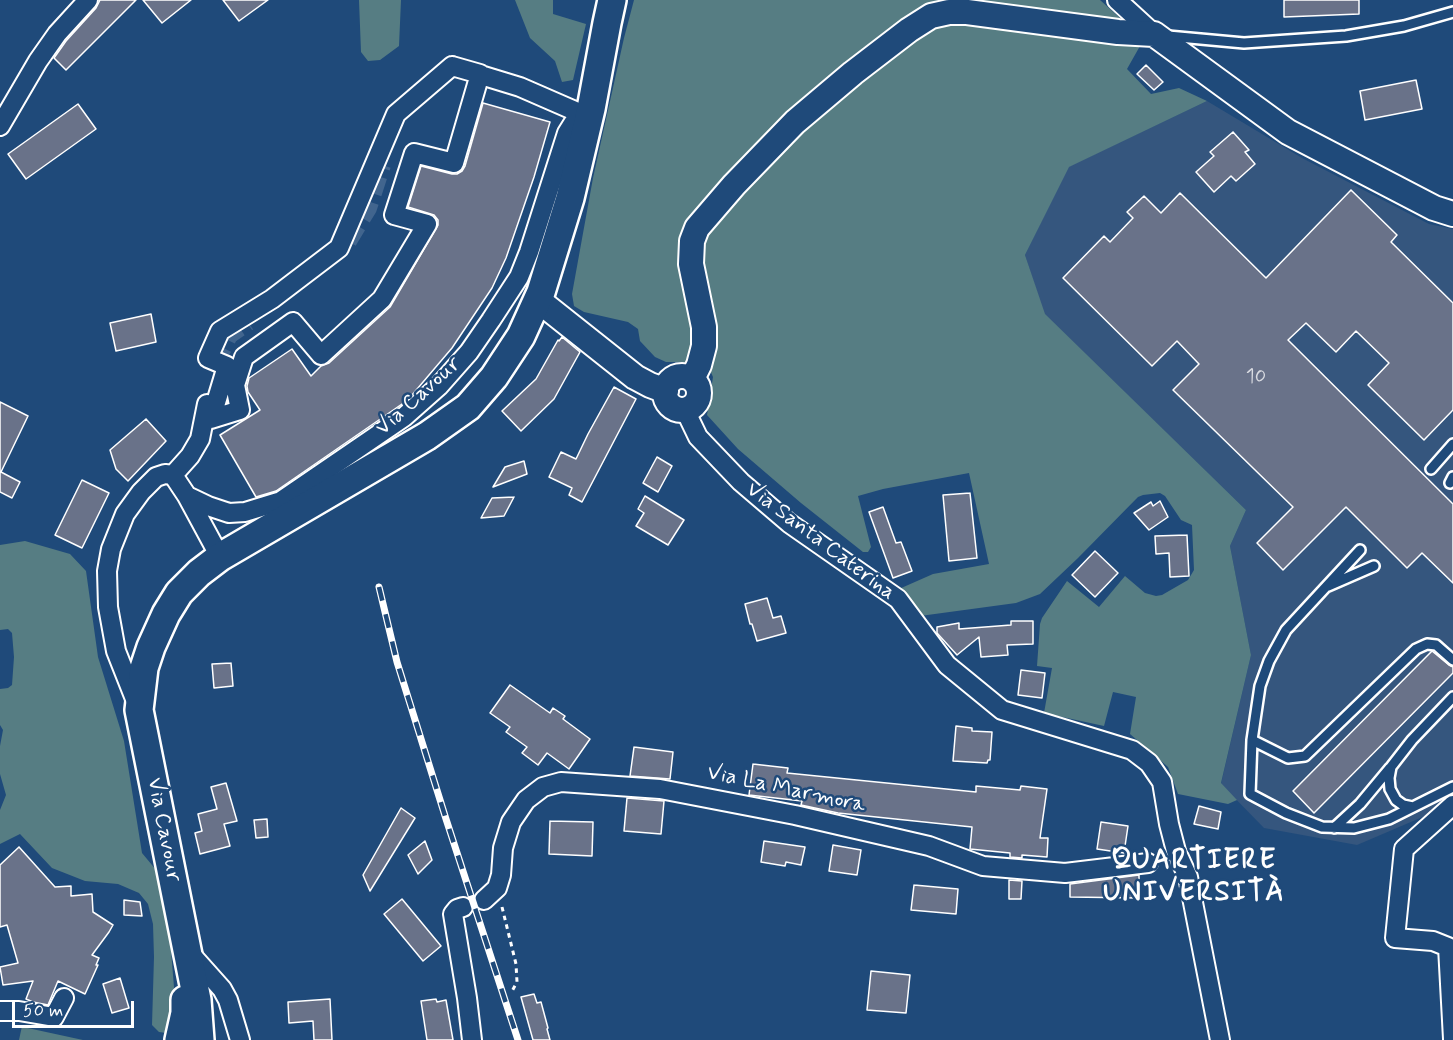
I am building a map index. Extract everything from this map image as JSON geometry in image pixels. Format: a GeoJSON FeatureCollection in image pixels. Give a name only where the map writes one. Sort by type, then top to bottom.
{"type":"FeatureCollection","features":[{"type":"Feature","properties":{"kind":"main road","name":"Via Cavour"},"geometry":{"type":"LineString","coordinates":[[200,1040],[197,1000],[188,950],[139,710],[144,668],[151,647],[179,593],[220,557],[427,436],[468,407],[494,377],[520,336],[538,300],[570,198],[586,112],[612,0]]}},
{"type":"Feature","properties":{"kind":"main road","name":"Via Cavour"},"geometry":{"type":"LineString","coordinates":[[179,1040],[185,1013],[188,950]]}},
{"type":"Feature","properties":{"kind":"street"},"geometry":{"type":"LineString","coordinates":[[0,126],[38,61],[57,34],[88,0]]}},
{"type":"Feature","properties":{"kind":"street"},"geometry":{"type":"LineString","coordinates":[[1117,0],[1154,34],[1288,132],[1434,208],[1453,214]]}},
{"type":"Feature","properties":{"kind":"street"},"geometry":{"type":"LineString","coordinates":[[692,379],[704,346],[704,327],[691,264],[692,241],[704,218],[795,122],[909,30],[931,16],[949,12],[967,12],[1118,32],[1154,34]]}},
{"type":"Feature","properties":{"kind":"street"},"geometry":{"type":"LineString","coordinates":[[452,66],[480,74],[454,163],[414,153],[394,215],[427,224],[382,299],[321,355],[293,322],[244,357],[235,385],[240,410],[211,419],[227,366],[208,358],[220,331],[272,298],[339,248],[396,114],[452,66]]}},
{"type":"Feature","properties":{"kind":"street"},"geometry":{"type":"LineString","coordinates":[[484,76],[586,112]]}},
{"type":"Feature","properties":{"kind":"street","name":"Via Cavour"},"geometry":{"type":"LineString","coordinates":[[187,496],[229,513],[245,512],[281,501],[404,417],[439,386],[469,352],[519,277],[567,133],[577,117],[586,112]]}},
{"type":"Feature","properties":{"kind":"street","name":"Via Santa Caterina"},"geometry":{"type":"LineString","coordinates":[[538,300],[635,377],[666,391],[668,402],[676,409],[685,410],[698,437],[741,482],[789,523],[898,599],[947,665],[1002,710],[1132,750],[1149,763],[1162,782],[1176,851],[1188,877],[1220,1040]]}},
{"type":"Feature","properties":{"kind":"street"},"geometry":{"type":"LineString","coordinates":[[215,364],[200,439],[190,456],[173,475],[220,557]]}},
{"type":"Feature","properties":{"kind":"street"},"geometry":{"type":"LineString","coordinates":[[666,391],[675,378],[686,376],[692,379],[698,386],[699,396],[694,405],[685,410]]}},
{"type":"Feature","properties":{"kind":"street","name":"Via Cavour"},"geometry":{"type":"LineString","coordinates":[[139,710],[116,651],[108,607],[107,571],[111,549],[125,514],[141,492],[156,477],[165,474],[173,475]]}},
{"type":"Feature","properties":{"kind":"street","name":"Via La Marmora"},"geometry":{"type":"LineString","coordinates":[[490,894],[501,875],[502,848],[511,822],[526,800],[543,787],[561,782],[660,789],[795,815],[929,846],[983,866],[1065,873],[1148,863]]}},
{"type":"Feature","properties":{"kind":"street"},"geometry":{"type":"LineString","coordinates":[[1453,805],[1404,849],[1395,938],[1433,941],[1448,946],[1453,1039]]}},
{"type":"Feature","properties":{"kind":"street"},"geometry":{"type":"LineString","coordinates":[[464,907],[457,909],[453,914],[472,1040]]}},
{"type":"Feature","properties":{"kind":"street"},"geometry":{"type":"LineString","coordinates":[[188,950],[222,989],[228,1000],[240,1040]]}},
{"type":"Feature","properties":{"kind":"street"},"geometry":{"type":"LineString","coordinates":[[0,1011],[20,1011],[54,1017],[64,998]]}},
{"type":"Feature","properties":{"kind":"lane"},"geometry":{"type":"LineString","coordinates":[[1154,34],[1244,43],[1335,37],[1404,26],[1453,12]]}},
{"type":"Feature","properties":{"kind":"lane"},"geometry":{"type":"LineString","coordinates":[[1431,469],[1453,444]]}},
{"type":"Feature","properties":{"kind":"lane"},"geometry":{"type":"LineString","coordinates":[[1360,550],[1286,630],[1269,661],[1260,686],[1252,740],[1250,794],[1286,813],[1322,827],[1354,828],[1389,819],[1453,787]]}},
{"type":"Feature","properties":{"kind":"lane"},"geometry":{"type":"LineString","coordinates":[[1323,588],[1374,566]]}},
{"type":"Feature","properties":{"kind":"lane"},"geometry":{"type":"LineString","coordinates":[[1252,740],[1288,758],[1305,756],[1416,649],[1427,644],[1436,645],[1453,660]]}},
{"type":"Feature","properties":{"kind":"lane"},"geometry":{"type":"LineString","coordinates":[[1334,828],[1360,804],[1412,740],[1453,697]]}},
{"type":"Feature","properties":{"kind":"lane"},"geometry":{"type":"LineString","coordinates":[[1391,767],[1390,789],[1396,800],[1403,805],[1413,807]]}},
{"type":"Feature","properties":{"kind":"path"},"geometry":{"type":"LineString","coordinates":[[490,894],[516,964],[517,982],[511,993]]}},
{"type":"Feature","properties":{"kind":"shaded area"},"geometry":{"type":"Polygon","coordinates":[[[1207,101],[1302,158],[1429,224],[1453,229],[1453,804],[1357,845],[1264,828],[1221,784],[1251,655],[1230,546],[1246,510],[1044,314],[1025,255],[1068,167],[1207,101]]]}},
{"type":"Feature","properties":{"kind":"green space"},"geometry":{"type":"Polygon","coordinates":[[[359,0],[401,0],[399,46],[380,60],[368,61],[361,52],[359,0]]]}},
{"type":"Feature","properties":{"kind":"green space"},"geometry":{"type":"Polygon","coordinates":[[[515,0],[553,0],[553,14],[586,24],[573,80],[562,82],[555,61],[530,38],[515,0]]]}},
{"type":"Feature","properties":{"kind":"green space"},"geometry":{"type":"Polygon","coordinates":[[[634,0],[1100,0],[1129,26],[1140,46],[1127,69],[1151,94],[1179,88],[1207,101],[1069,167],[1025,255],[1045,314],[1246,510],[1230,546],[1251,655],[1221,783],[1237,800],[1228,804],[1178,794],[1168,767],[1130,734],[1136,697],[1113,692],[1104,726],[1044,713],[1052,668],[1037,666],[1040,624],[1067,581],[1099,607],[1125,576],[1145,593],[1156,596],[1188,580],[1194,570],[1192,525],[1181,520],[1165,496],[1160,493],[1138,497],[1040,594],[1016,603],[920,616],[899,589],[933,574],[989,564],[969,473],[858,496],[871,547],[868,552],[863,552],[738,449],[707,415],[713,377],[709,368],[699,362],[666,362],[655,357],[640,341],[638,329],[628,322],[584,312],[574,306],[572,294],[593,178],[634,0]]]}},
{"type":"Feature","properties":{"kind":"green space"},"geometry":{"type":"Polygon","coordinates":[[[25,541],[70,554],[86,571],[98,657],[124,741],[142,853],[157,871],[168,914],[174,987],[166,1033],[159,1032],[152,1025],[153,924],[148,904],[139,893],[118,884],[85,881],[52,868],[20,834],[0,844],[0,810],[6,795],[0,774],[0,746],[3,730],[0,725],[0,689],[12,685],[14,657],[12,633],[8,629],[0,630],[0,545],[25,541]]]}},
{"type":"Feature","properties":{"kind":"green space"},"geometry":{"type":"Polygon","coordinates":[[[23,1027],[83,1040],[19,1040],[23,1027]]]}},
{"type":"Feature","properties":{"kind":"building"},"geometry":{"type":"Polygon","coordinates":[[[100,0],[136,0],[66,70],[54,58],[96,8],[100,0]]]}},
{"type":"Feature","properties":{"kind":"building"},"geometry":{"type":"Polygon","coordinates":[[[143,0],[191,0],[162,23],[143,0]]]}},
{"type":"Feature","properties":{"kind":"building"},"geometry":{"type":"Polygon","coordinates":[[[223,0],[268,0],[239,21],[223,0]]]}},
{"type":"Feature","properties":{"kind":"building"},"geometry":{"type":"Polygon","coordinates":[[[1284,0],[1359,0],[1359,14],[1284,17],[1284,0]]]}},
{"type":"Feature","properties":{"kind":"building"},"geometry":{"type":"Polygon","coordinates":[[[1146,65],[1163,82],[1154,90],[1137,74],[1146,65]]]}},
{"type":"Feature","properties":{"kind":"building"},"geometry":{"type":"Polygon","coordinates":[[[1416,80],[1422,109],[1365,120],[1360,91],[1416,80]]]}},
{"type":"Feature","properties":{"kind":"building"},"geometry":{"type":"Polygon","coordinates":[[[483,103],[550,122],[506,258],[492,288],[452,348],[402,404],[276,491],[256,497],[220,435],[260,410],[248,392],[249,378],[292,349],[311,376],[321,366],[329,363],[390,307],[438,225],[438,220],[434,215],[408,207],[421,166],[452,174],[462,171],[483,103]]]}},
{"type":"Feature","properties":{"kind":"building"},"geometry":{"type":"Polygon","coordinates":[[[78,104],[96,129],[26,179],[8,154],[78,104]]]}},
{"type":"Feature","properties":{"kind":"building"},"geometry":{"type":"Polygon","coordinates":[[[1233,132],[1249,150],[1245,152],[1255,164],[1236,181],[1231,176],[1214,192],[1196,172],[1214,156],[1210,152],[1233,132]]]}},
{"type":"Feature","properties":{"kind":"building"},"geometry":{"type":"Polygon","coordinates":[[[1351,190],[1397,235],[1391,242],[1453,303],[1453,410],[1424,440],[1368,385],[1389,363],[1356,331],[1336,352],[1306,323],[1288,340],[1453,504],[1453,583],[1422,553],[1407,568],[1346,507],[1283,570],[1257,543],[1293,507],[1173,390],[1199,364],[1177,341],[1152,366],[1063,278],[1104,236],[1110,242],[1133,218],[1127,212],[1144,196],[1161,213],[1180,193],[1266,278],[1351,190]]]}},
{"type":"Feature","properties":{"kind":"building"},"geometry":{"type":"Polygon","coordinates":[[[151,314],[156,342],[116,351],[110,323],[151,314]]]}},
{"type":"Feature","properties":{"kind":"building"},"geometry":{"type":"Polygon","coordinates":[[[562,337],[580,352],[554,399],[521,431],[502,411],[536,379],[558,340],[562,337]]]}},
{"type":"Feature","properties":{"kind":"building"},"geometry":{"type":"Polygon","coordinates":[[[614,387],[636,399],[582,502],[569,495],[572,488],[549,477],[561,452],[576,459],[614,387]]]}},
{"type":"Feature","properties":{"kind":"building"},"geometry":{"type":"Polygon","coordinates":[[[0,402],[28,416],[1,472],[20,482],[12,498],[0,492],[0,402]]]}},
{"type":"Feature","properties":{"kind":"building"},"geometry":{"type":"Polygon","coordinates":[[[146,419],[166,441],[128,481],[116,469],[110,450],[146,419]]]}},
{"type":"Feature","properties":{"kind":"building"},"geometry":{"type":"Polygon","coordinates":[[[657,457],[672,466],[658,492],[643,483],[657,457]]]}},
{"type":"Feature","properties":{"kind":"building"},"geometry":{"type":"Polygon","coordinates":[[[524,461],[527,474],[493,487],[505,467],[524,461]]]}},
{"type":"Feature","properties":{"kind":"building"},"geometry":{"type":"Polygon","coordinates":[[[82,480],[109,493],[82,548],[55,535],[82,480]]]}},
{"type":"Feature","properties":{"kind":"building"},"geometry":{"type":"Polygon","coordinates":[[[970,493],[977,558],[949,561],[943,495],[970,493]]]}},
{"type":"Feature","properties":{"kind":"building"},"geometry":{"type":"Polygon","coordinates":[[[645,496],[684,520],[668,545],[636,526],[644,513],[638,509],[645,496]]]}},
{"type":"Feature","properties":{"kind":"building"},"geometry":{"type":"Polygon","coordinates":[[[514,497],[504,516],[481,518],[492,498],[514,497]]]}},
{"type":"Feature","properties":{"kind":"building"},"geometry":{"type":"Polygon","coordinates":[[[1160,501],[1168,517],[1149,530],[1134,513],[1151,502],[1153,506],[1160,501]]]}},
{"type":"Feature","properties":{"kind":"building"},"geometry":{"type":"Polygon","coordinates":[[[883,507],[896,543],[901,542],[912,571],[893,578],[869,512],[883,507]]]}},
{"type":"Feature","properties":{"kind":"building"},"geometry":{"type":"Polygon","coordinates":[[[1187,535],[1189,576],[1170,577],[1169,553],[1156,554],[1155,536],[1187,535]]]}},
{"type":"Feature","properties":{"kind":"building"},"geometry":{"type":"Polygon","coordinates":[[[1095,551],[1118,573],[1095,597],[1072,575],[1095,551]]]}},
{"type":"Feature","properties":{"kind":"building"},"geometry":{"type":"Polygon","coordinates":[[[767,598],[773,618],[781,616],[786,633],[757,641],[745,604],[767,598]]]}},
{"type":"Feature","properties":{"kind":"building"},"geometry":{"type":"Polygon","coordinates":[[[1011,621],[1033,621],[1033,644],[1007,645],[1008,655],[981,657],[979,637],[957,655],[937,633],[937,627],[959,623],[959,629],[1011,625],[1011,621]]]}},
{"type":"Feature","properties":{"kind":"building"},"geometry":{"type":"Polygon","coordinates":[[[1432,651],[1453,667],[1453,673],[1314,813],[1293,791],[1432,651]]]}},
{"type":"Feature","properties":{"kind":"building"},"geometry":{"type":"Polygon","coordinates":[[[231,663],[233,686],[214,688],[212,664],[231,663]]]}},
{"type":"Feature","properties":{"kind":"building"},"geometry":{"type":"Polygon","coordinates":[[[1021,670],[1045,673],[1042,698],[1018,695],[1021,670]]]}},
{"type":"Feature","properties":{"kind":"building"},"geometry":{"type":"Polygon","coordinates":[[[510,685],[550,713],[553,708],[565,716],[563,719],[590,739],[569,769],[547,753],[538,765],[522,753],[527,747],[506,732],[510,727],[490,713],[510,685]]]}},
{"type":"Feature","properties":{"kind":"building"},"geometry":{"type":"Polygon","coordinates":[[[956,726],[972,728],[972,731],[992,732],[990,760],[987,763],[953,761],[956,726]]]}},
{"type":"Feature","properties":{"kind":"building"},"geometry":{"type":"Polygon","coordinates":[[[634,747],[673,752],[670,779],[630,776],[634,747]]]}},
{"type":"Feature","properties":{"kind":"building"},"geometry":{"type":"Polygon","coordinates":[[[753,764],[788,768],[787,773],[976,792],[976,786],[1020,790],[1021,786],[1047,789],[1040,838],[1048,838],[1047,857],[1022,855],[1022,858],[1010,857],[1010,853],[970,849],[972,827],[838,813],[801,805],[802,801],[749,795],[753,764]]]}},
{"type":"Feature","properties":{"kind":"building"},"geometry":{"type":"Polygon","coordinates":[[[226,783],[237,821],[224,824],[230,846],[200,854],[195,833],[202,831],[198,814],[217,809],[211,787],[226,783]]]}},
{"type":"Feature","properties":{"kind":"building"},"geometry":{"type":"Polygon","coordinates":[[[627,798],[664,801],[661,834],[624,831],[627,798]]]}},
{"type":"Feature","properties":{"kind":"building"},"geometry":{"type":"Polygon","coordinates":[[[1199,806],[1221,812],[1218,829],[1194,824],[1199,806]]]}},
{"type":"Feature","properties":{"kind":"building"},"geometry":{"type":"Polygon","coordinates":[[[401,808],[415,818],[370,891],[363,875],[401,808]]]}},
{"type":"Feature","properties":{"kind":"building"},"geometry":{"type":"Polygon","coordinates":[[[267,819],[268,837],[256,838],[254,820],[267,819]]]}},
{"type":"Feature","properties":{"kind":"building"},"geometry":{"type":"Polygon","coordinates":[[[550,821],[593,822],[592,856],[549,854],[550,821]]]}},
{"type":"Feature","properties":{"kind":"building"},"geometry":{"type":"Polygon","coordinates":[[[1101,822],[1128,826],[1124,853],[1097,849],[1101,822]]]}},
{"type":"Feature","properties":{"kind":"building"},"geometry":{"type":"Polygon","coordinates":[[[425,841],[432,860],[418,874],[408,855],[425,841]]]}},
{"type":"Feature","properties":{"kind":"building"},"geometry":{"type":"Polygon","coordinates":[[[764,841],[805,847],[801,865],[786,862],[785,866],[761,862],[764,841]]]}},
{"type":"Feature","properties":{"kind":"building"},"geometry":{"type":"Polygon","coordinates":[[[833,845],[861,850],[857,875],[829,871],[833,845]]]}},
{"type":"Feature","properties":{"kind":"building"},"geometry":{"type":"Polygon","coordinates":[[[19,847],[55,887],[71,886],[71,896],[92,894],[93,912],[113,925],[92,955],[99,958],[96,965],[98,965],[85,994],[58,981],[48,1005],[26,999],[33,981],[3,985],[0,967],[18,963],[7,925],[0,927],[0,865],[19,847]]]}},
{"type":"Feature","properties":{"kind":"building"},"geometry":{"type":"Polygon","coordinates":[[[1139,875],[1139,898],[1070,897],[1070,884],[1139,875]]]}},
{"type":"Feature","properties":{"kind":"building"},"geometry":{"type":"Polygon","coordinates":[[[1009,880],[1022,881],[1021,899],[1009,899],[1009,880]]]}},
{"type":"Feature","properties":{"kind":"building"},"geometry":{"type":"Polygon","coordinates":[[[914,885],[958,889],[956,914],[911,910],[914,885]]]}},
{"type":"Feature","properties":{"kind":"building"},"geometry":{"type":"Polygon","coordinates":[[[402,899],[441,946],[423,961],[384,914],[402,899]]]}},
{"type":"Feature","properties":{"kind":"building"},"geometry":{"type":"Polygon","coordinates":[[[124,900],[140,902],[142,916],[124,915],[124,900]]]}},
{"type":"Feature","properties":{"kind":"building"},"geometry":{"type":"Polygon","coordinates":[[[871,971],[910,975],[906,1013],[867,1010],[871,971]]]}},
{"type":"Feature","properties":{"kind":"building"},"geometry":{"type":"Polygon","coordinates":[[[120,978],[129,1008],[112,1013],[103,984],[120,978]]]}},
{"type":"Feature","properties":{"kind":"building"},"geometry":{"type":"Polygon","coordinates":[[[534,994],[537,1003],[541,1002],[550,1040],[533,1040],[521,997],[534,994]]]}},
{"type":"Feature","properties":{"kind":"building"},"geometry":{"type":"Polygon","coordinates":[[[330,999],[332,1040],[314,1040],[313,1021],[289,1023],[288,1002],[330,999]]]}},
{"type":"Feature","properties":{"kind":"building"},"geometry":{"type":"Polygon","coordinates":[[[436,999],[437,1002],[446,1000],[453,1040],[427,1040],[421,1001],[436,999]]]}},
{"type":"Feature","properties":{"kind":"tunnel"},"geometry":{"type":"LineString","coordinates":[[348,241],[368,208],[382,165]]}},
{"type":"Feature","properties":{"kind":"tunnel"},"geometry":{"type":"LineString","coordinates":[[215,364],[229,335],[248,322]]}},
{"type":"Feature","properties":{"kind":"railway"},"geometry":{"type":"LineString","coordinates":[[379,587],[397,662],[518,1040]]}},
{"type":"Feature","properties":{"kind":"district","name":"QUARTIERE UNIVERSITÀ"},"geometry":{"type":"Point","coordinates":[1194,878]}}]}
